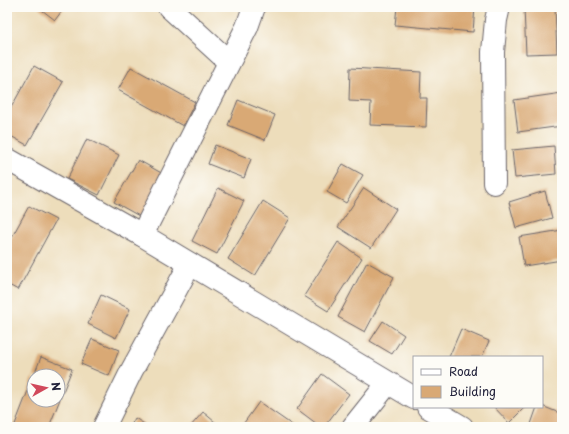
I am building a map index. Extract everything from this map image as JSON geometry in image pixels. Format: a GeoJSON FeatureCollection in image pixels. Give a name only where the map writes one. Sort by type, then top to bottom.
{"type":"FeatureCollection","features":[{"type":"Feature","properties":{"kind":"street"},"geometry":{"type":"LineString","coordinates":[[169,7],[229,62]]}},
{"type":"Feature","properties":{"kind":"street"},"geometry":{"type":"LineString","coordinates":[[142,235],[247,27],[254,7]]}},
{"type":"Feature","properties":{"kind":"street"},"geometry":{"type":"LineString","coordinates":[[494,182],[493,52],[496,20],[499,7]]}},
{"type":"Feature","properties":{"kind":"street"},"geometry":{"type":"LineString","coordinates":[[7,159],[142,235],[413,397]]}},
{"type":"Feature","properties":{"kind":"street"},"geometry":{"type":"LineString","coordinates":[[104,427],[132,370],[190,264]]}},
{"type":"Feature","properties":{"kind":"street"},"geometry":{"type":"LineString","coordinates":[[353,427],[388,383]]}},
{"type":"Feature","properties":{"kind":"street"},"geometry":{"type":"LineString","coordinates":[[430,408],[462,427]]}},
{"type":"Feature","properties":{"kind":"building"},"geometry":{"type":"Polygon","coordinates":[[[38,7],[65,7],[55,20],[38,7]]]}},
{"type":"Feature","properties":{"kind":"building"},"geometry":{"type":"Polygon","coordinates":[[[397,7],[475,7],[473,32],[395,25],[397,7]]]}},
{"type":"Feature","properties":{"kind":"building"},"geometry":{"type":"Polygon","coordinates":[[[555,7],[557,53],[526,54],[524,8],[555,7]]]}},
{"type":"Feature","properties":{"kind":"building"},"geometry":{"type":"Polygon","coordinates":[[[34,66],[63,82],[27,145],[7,134],[7,115],[34,66]]]}},
{"type":"Feature","properties":{"kind":"building"},"geometry":{"type":"Polygon","coordinates":[[[131,67],[195,102],[183,126],[118,90],[131,67]]]}},
{"type":"Feature","properties":{"kind":"building"},"geometry":{"type":"Polygon","coordinates":[[[350,68],[421,72],[420,98],[427,98],[426,127],[370,125],[371,102],[349,101],[350,68]]]}},
{"type":"Feature","properties":{"kind":"building"},"geometry":{"type":"Polygon","coordinates":[[[562,93],[562,126],[518,132],[514,100],[562,93]]]}},
{"type":"Feature","properties":{"kind":"building"},"geometry":{"type":"Polygon","coordinates":[[[238,100],[275,115],[265,140],[228,125],[238,100]]]}},
{"type":"Feature","properties":{"kind":"building"},"geometry":{"type":"Polygon","coordinates":[[[87,139],[119,155],[99,195],[67,179],[87,139]]]}},
{"type":"Feature","properties":{"kind":"building"},"geometry":{"type":"Polygon","coordinates":[[[215,145],[251,159],[244,178],[208,164],[215,145]]]}},
{"type":"Feature","properties":{"kind":"building"},"geometry":{"type":"Polygon","coordinates":[[[554,146],[556,174],[515,178],[512,150],[554,146]]]}},
{"type":"Feature","properties":{"kind":"building"},"geometry":{"type":"Polygon","coordinates":[[[138,160],[165,175],[141,217],[114,202],[138,160]]]}},
{"type":"Feature","properties":{"kind":"building"},"geometry":{"type":"Polygon","coordinates":[[[343,164],[363,175],[346,203],[327,192],[343,164]]]}},
{"type":"Feature","properties":{"kind":"building"},"geometry":{"type":"Polygon","coordinates":[[[218,188],[244,201],[217,254],[192,241],[218,188]]]}},
{"type":"Feature","properties":{"kind":"building"},"geometry":{"type":"Polygon","coordinates":[[[364,188],[396,209],[371,248],[338,227],[364,188]]]}},
{"type":"Feature","properties":{"kind":"building"},"geometry":{"type":"Polygon","coordinates":[[[545,191],[552,218],[516,228],[509,202],[545,191]]]}},
{"type":"Feature","properties":{"kind":"building"},"geometry":{"type":"Polygon","coordinates":[[[263,201],[290,218],[255,276],[228,259],[263,201]]]}},
{"type":"Feature","properties":{"kind":"building"},"geometry":{"type":"Polygon","coordinates":[[[29,206],[56,220],[18,290],[7,284],[7,243],[8,244],[29,206]]]}},
{"type":"Feature","properties":{"kind":"building"},"geometry":{"type":"Polygon","coordinates":[[[562,230],[562,260],[524,266],[519,237],[562,230]]]}},
{"type":"Feature","properties":{"kind":"building"},"geometry":{"type":"Polygon","coordinates":[[[338,242],[362,258],[328,311],[304,296],[338,242]]]}},
{"type":"Feature","properties":{"kind":"building"},"geometry":{"type":"Polygon","coordinates":[[[367,262],[394,277],[365,332],[338,317],[367,262]]]}},
{"type":"Feature","properties":{"kind":"building"},"geometry":{"type":"Polygon","coordinates":[[[101,295],[130,309],[116,338],[88,324],[101,295]]]}},
{"type":"Feature","properties":{"kind":"building"},"geometry":{"type":"Polygon","coordinates":[[[383,321],[404,335],[392,354],[370,341],[383,321]]]}},
{"type":"Feature","properties":{"kind":"building"},"geometry":{"type":"Polygon","coordinates":[[[461,329],[489,341],[482,356],[449,356],[461,329]]]}},
{"type":"Feature","properties":{"kind":"building"},"geometry":{"type":"Polygon","coordinates":[[[92,339],[119,350],[109,376],[81,364],[92,339]]]}},
{"type":"Feature","properties":{"kind":"building"},"geometry":{"type":"Polygon","coordinates":[[[41,357],[72,369],[66,384],[66,368],[37,368],[41,357]]]}},
{"type":"Feature","properties":{"kind":"building"},"geometry":{"type":"Polygon","coordinates":[[[322,374],[349,394],[324,427],[321,427],[297,409],[322,374]]]}},
{"type":"Feature","properties":{"kind":"building"},"geometry":{"type":"Polygon","coordinates":[[[26,396],[26,408],[57,408],[49,427],[14,427],[26,396]]]}},
{"type":"Feature","properties":{"kind":"building"},"geometry":{"type":"Polygon","coordinates":[[[259,402],[295,427],[241,427],[259,402]]]}},
{"type":"Feature","properties":{"kind":"building"},"geometry":{"type":"Polygon","coordinates":[[[543,406],[562,414],[562,427],[530,427],[537,408],[543,408],[543,406]]]}},
{"type":"Feature","properties":{"kind":"building"},"geometry":{"type":"Polygon","coordinates":[[[495,408],[524,408],[509,423],[495,408]]]}},
{"type":"Feature","properties":{"kind":"building"},"geometry":{"type":"Polygon","coordinates":[[[203,412],[221,427],[190,427],[203,412]]]}},
{"type":"Feature","properties":{"kind":"building"},"geometry":{"type":"Polygon","coordinates":[[[135,418],[149,427],[130,427],[135,418]]]}}]}
